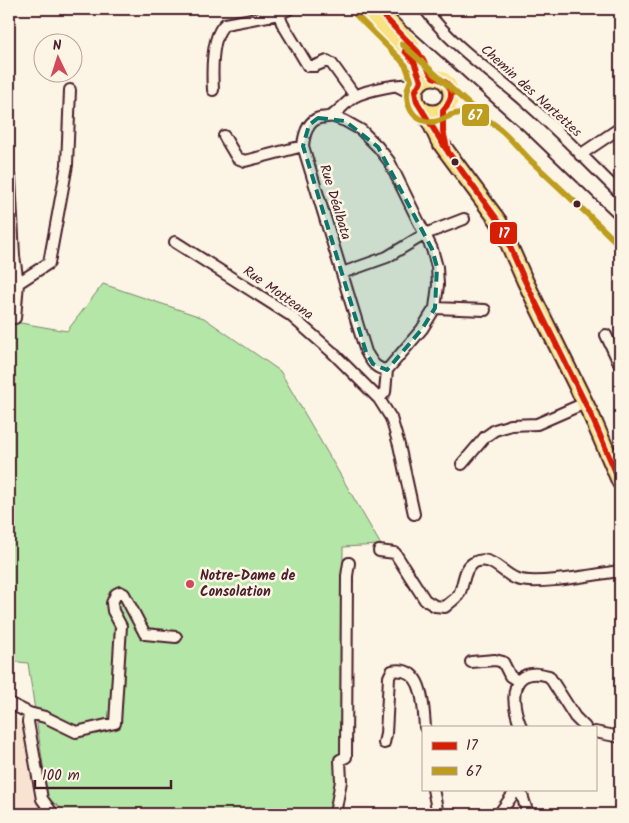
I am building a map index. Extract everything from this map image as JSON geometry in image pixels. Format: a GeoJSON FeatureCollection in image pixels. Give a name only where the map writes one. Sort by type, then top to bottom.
{"type":"FeatureCollection","features":[{"type":"Feature","properties":{"kind":"main road"},"geometry":{"type":"LineString","coordinates":[[362,9],[414,62],[430,122],[439,141],[499,222],[585,403],[615,454],[620,482]]}},
{"type":"Feature","properties":{"kind":"main road"},"geometry":{"type":"LineString","coordinates":[[377,9],[418,52],[421,89],[426,112],[438,113],[445,108],[467,105],[489,111]]}},
{"type":"Feature","properties":{"kind":"main road"},"geometry":{"type":"LineString","coordinates":[[393,25],[519,137],[620,234]]}},
{"type":"Feature","properties":{"kind":"main road"},"geometry":{"type":"LineString","coordinates":[[421,89],[442,79],[450,89],[477,101]]}},
{"type":"Feature","properties":{"kind":"main road"},"geometry":{"type":"LineString","coordinates":[[448,152],[442,128],[445,108],[451,98],[450,89]]}},
{"type":"Feature","properties":{"kind":"street"},"geometry":{"type":"LineString","coordinates":[[213,90],[212,62],[220,28],[225,24],[279,14],[289,9]]}},
{"type":"Feature","properties":{"kind":"street","name":"Chemin des Nartettes"},"geometry":{"type":"LineString","coordinates":[[425,9],[444,31],[495,78],[529,104],[620,193]]}},
{"type":"Feature","properties":{"kind":"street"},"geometry":{"type":"LineString","coordinates":[[279,14],[282,23],[308,66],[315,66],[328,61],[355,96]]}},
{"type":"Feature","properties":{"kind":"street"},"geometry":{"type":"LineString","coordinates":[[331,116],[355,96],[394,85],[421,89]]}},
{"type":"Feature","properties":{"kind":"street"},"geometry":{"type":"LineString","coordinates":[[18,283],[49,263],[68,164],[70,90]]}},
{"type":"Feature","properties":{"kind":"street"},"geometry":{"type":"LineString","coordinates":[[224,136],[237,158],[245,161],[303,146],[304,135],[309,125],[318,118],[331,116],[361,130],[389,161],[432,249],[437,266],[438,285],[435,308],[422,329],[387,370],[385,392],[379,399]]}},
{"type":"Feature","properties":{"kind":"street"},"geometry":{"type":"LineString","coordinates":[[580,155],[620,128]]}},
{"type":"Feature","properties":{"kind":"street","name":"Rue Déalbata"},"geometry":{"type":"LineString","coordinates":[[303,146],[366,352],[373,364],[380,369],[387,370]]}},
{"type":"Feature","properties":{"kind":"street"},"geometry":{"type":"LineString","coordinates":[[9,316],[14,318],[18,283],[14,256],[10,178]]}},
{"type":"Feature","properties":{"kind":"street"},"geometry":{"type":"LineString","coordinates":[[342,273],[387,257],[425,234],[464,219]]}},
{"type":"Feature","properties":{"kind":"street","name":"Rue Motteana"},"geometry":{"type":"LineString","coordinates":[[174,242],[290,314],[379,399],[391,418],[414,514]]}},
{"type":"Feature","properties":{"kind":"street"},"geometry":{"type":"LineString","coordinates":[[435,308],[485,310]]}},
{"type":"Feature","properties":{"kind":"street"},"geometry":{"type":"LineString","coordinates":[[606,335],[620,365]]}},
{"type":"Feature","properties":{"kind":"street"},"geometry":{"type":"LineString","coordinates":[[462,464],[485,437],[495,430],[510,425],[537,424],[585,403]]}},
{"type":"Feature","properties":{"kind":"street"},"geometry":{"type":"LineString","coordinates":[[380,551],[394,554],[425,600],[436,606],[445,607],[458,595],[468,566],[475,562],[485,561],[493,563],[516,579],[533,582],[620,571]]}},
{"type":"Feature","properties":{"kind":"street"},"geometry":{"type":"LineString","coordinates":[[335,814],[341,781],[340,760],[346,757],[347,576],[349,563]]}},
{"type":"Feature","properties":{"kind":"street"},"geometry":{"type":"LineString","coordinates":[[9,703],[76,732],[115,723],[121,626],[113,611],[112,603],[116,594],[120,592],[124,594],[145,634],[176,636]]}},
{"type":"Feature","properties":{"kind":"street"},"geometry":{"type":"LineString","coordinates":[[471,662],[495,660],[503,662],[510,676],[518,681]]}},
{"type":"Feature","properties":{"kind":"street"},"geometry":{"type":"LineString","coordinates":[[384,743],[388,677],[392,671],[400,669],[408,671],[416,679],[423,704],[425,726]]}},
{"type":"Feature","properties":{"kind":"street"},"geometry":{"type":"LineString","coordinates":[[521,726],[514,702],[515,686],[526,675],[532,674],[549,676],[575,717],[584,726]]}},
{"type":"Feature","properties":{"kind":"street"},"geometry":{"type":"LineString","coordinates":[[29,712],[28,722],[42,799],[53,814]]}},
{"type":"Feature","properties":{"kind":"street"},"geometry":{"type":"LineString","coordinates":[[596,732],[620,737]]}},
{"type":"Feature","properties":{"kind":"street"},"geometry":{"type":"LineString","coordinates":[[433,790],[438,814]]}},
{"type":"Feature","properties":{"kind":"street"},"geometry":{"type":"LineString","coordinates":[[499,814],[517,790]]}},
{"type":"Feature","properties":{"kind":"street"},"geometry":{"type":"LineString","coordinates":[[518,790],[528,814]]}},
{"type":"Feature","properties":{"kind":"highlighted area"},"geometry":{"type":"Polygon","coordinates":[[[318,118],[345,121],[378,147],[432,249],[437,267],[435,308],[422,329],[387,370],[373,364],[366,352],[303,146],[309,125],[318,118]]]}},
{"type":"Feature","properties":{"kind":"shaded area"},"geometry":{"type":"Polygon","coordinates":[[[9,709],[20,722],[26,745],[33,794],[46,814],[9,814],[9,709]]]}},
{"type":"Feature","properties":{"kind":"green space"},"geometry":{"type":"Polygon","coordinates":[[[103,284],[204,318],[280,371],[381,545],[343,547],[342,729],[338,814],[70,814],[48,799],[28,663],[9,661],[9,321],[67,331],[103,284]]]}},
{"type":"Feature","properties":{"kind":"transit line","name":"17"},"geometry":{"type":"LineString","coordinates":[[377,9],[418,52],[433,77],[445,82],[448,86],[451,94],[450,100],[443,110],[443,131],[448,152],[499,222],[525,281],[592,417],[620,482]]}},
{"type":"Feature","properties":{"kind":"transit line","name":"67"},"geometry":{"type":"LineString","coordinates":[[356,15],[406,66],[411,80],[407,94],[409,107],[418,118],[434,122],[453,114],[466,114],[479,117],[497,126],[614,240]]}},
{"type":"Feature","properties":{"kind":"transit line","name":"67"},"geometry":{"type":"LineString","coordinates":[[402,44],[486,120]]}},
{"type":"Feature","properties":{"kind":"transit line","name":"17"},"geometry":{"type":"LineString","coordinates":[[405,51],[414,62],[421,81],[415,92],[417,102],[446,149]]}},
{"type":"Feature","properties":{"kind":"place","name":"Notre-Dame de Consolation"},"geometry":{"type":"Point","coordinates":[190,584]}}]}
